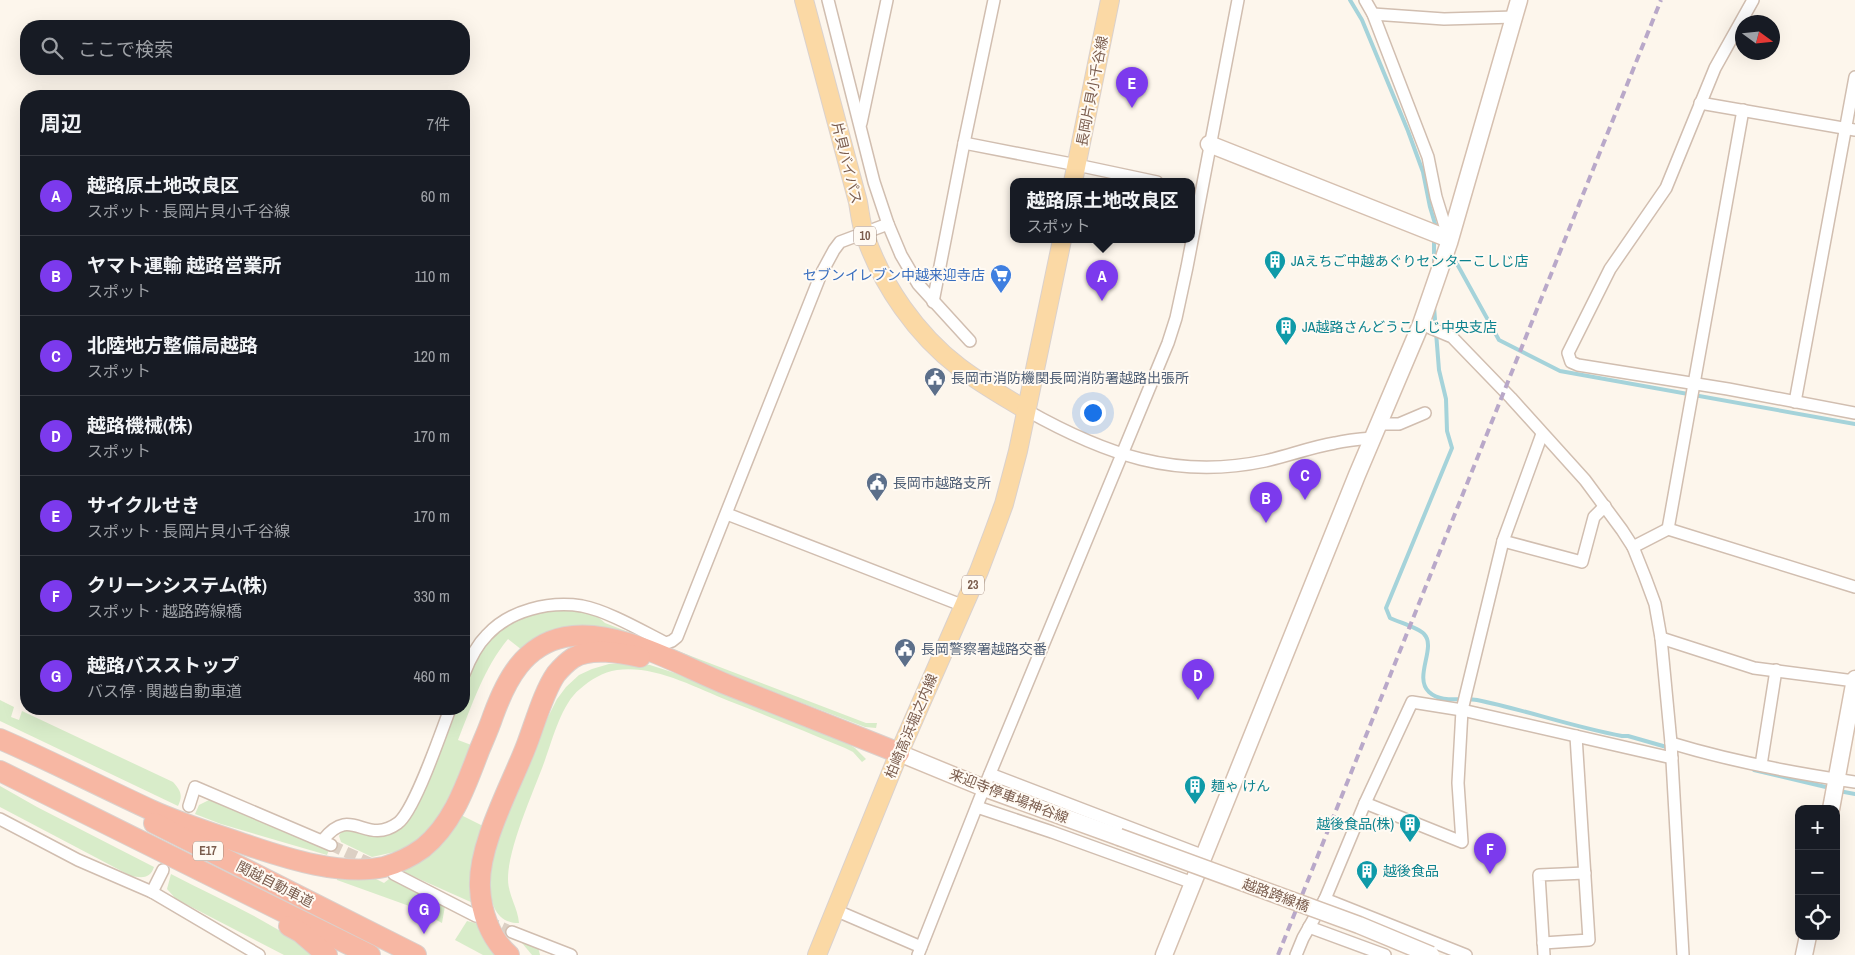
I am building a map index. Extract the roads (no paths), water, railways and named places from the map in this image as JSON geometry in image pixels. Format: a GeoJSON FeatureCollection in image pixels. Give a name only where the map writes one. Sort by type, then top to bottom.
{"type":"FeatureCollection","features":[{"type":"Feature","properties":{"kind":"highway"},"geometry":{"type":"LineString","coordinates":[[0,739],[154,811],[195,827],[281,857],[337,868],[357,869],[383,867],[405,859],[425,846],[440,830],[463,791],[506,685],[520,662],[540,646],[565,637],[603,636],[648,651],[898,753]]}},
{"type":"Feature","properties":{"kind":"highway"},"geometry":{"type":"LineString","coordinates":[[509,955],[492,935],[484,914],[480,886],[481,870],[484,854],[512,777],[556,674],[574,657],[590,653],[606,653],[648,658],[721,682]]}},
{"type":"Feature","properties":{"kind":"highway","name":"関越自動車道"},"geometry":{"type":"LineString","coordinates":[[0,746],[416,955]]}},
{"type":"Feature","properties":{"kind":"highway"},"geometry":{"type":"LineString","coordinates":[[0,773],[47,804],[300,932],[327,955]]}},
{"type":"Feature","properties":{"kind":"highway","name":"関越自動車道"},"geometry":{"type":"LineString","coordinates":[[0,773],[370,955]]}},
{"type":"Feature","properties":{"kind":"main road","name":"片貝バイパス"},"geometry":{"type":"LineString","coordinates":[[804,0],[858,202],[864,234],[879,268],[895,296],[913,321],[936,347],[986,386],[1026,410]]}},
{"type":"Feature","properties":{"kind":"main road","name":"長岡片貝小千谷線"},"geometry":{"type":"LineString","coordinates":[[1075,178],[1110,0]]}},
{"type":"Feature","properties":{"kind":"main road"},"geometry":{"type":"LineString","coordinates":[[1026,410],[1061,243]]}},
{"type":"Feature","properties":{"kind":"main road","name":"柏崎高浜堀之内線"},"geometry":{"type":"LineString","coordinates":[[817,955],[898,753],[979,571],[1004,504],[1026,410]]}},
{"type":"Feature","properties":{"kind":"street"},"geometry":{"type":"LineString","coordinates":[[828,0],[874,182],[888,224],[901,255],[918,284],[970,341]]}},
{"type":"Feature","properties":{"kind":"street"},"geometry":{"type":"LineString","coordinates":[[861,125],[887,0]]}},
{"type":"Feature","properties":{"kind":"street"},"geometry":{"type":"LineString","coordinates":[[933,302],[994,0]]}},
{"type":"Feature","properties":{"kind":"street"},"geometry":{"type":"LineString","coordinates":[[1196,191],[1209,144],[1238,0]]}},
{"type":"Feature","properties":{"kind":"street"},"geometry":{"type":"LineString","coordinates":[[1164,955],[1375,431],[1421,324],[1449,241],[1519,0]]}},
{"type":"Feature","properties":{"kind":"street"},"geometry":{"type":"LineString","coordinates":[[1753,0],[1715,68],[1666,188],[1610,269],[1568,353],[1571,362],[1578,365],[1617,370],[1855,414]]}},
{"type":"Feature","properties":{"kind":"street"},"geometry":{"type":"LineString","coordinates":[[1370,5],[1428,157],[1436,197],[1449,241]]}},
{"type":"Feature","properties":{"kind":"street"},"geometry":{"type":"LineString","coordinates":[[1370,5],[1444,19],[1515,17]]}},
{"type":"Feature","properties":{"kind":"street"},"geometry":{"type":"LineString","coordinates":[[1795,402],[1850,129],[1855,77]]}},
{"type":"Feature","properties":{"kind":"street"},"geometry":{"type":"LineString","coordinates":[[1700,103],[1850,129]]}},
{"type":"Feature","properties":{"kind":"street"},"geometry":{"type":"LineString","coordinates":[[1668,529],[1743,110]]}},
{"type":"Feature","properties":{"kind":"street"},"geometry":{"type":"LineString","coordinates":[[964,143],[1077,164],[1139,178]]}},
{"type":"Feature","properties":{"kind":"street"},"geometry":{"type":"LineString","coordinates":[[1209,144],[1449,241]]}},
{"type":"Feature","properties":{"kind":"street"},"geometry":{"type":"LineString","coordinates":[[470,662],[486,635],[504,620],[533,608],[552,605],[583,606],[666,642],[672,641],[677,637],[821,274],[840,242],[888,224]]}},
{"type":"Feature","properties":{"kind":"street"},"geometry":{"type":"LineString","coordinates":[[835,910],[919,951],[987,781],[1168,343],[1176,318],[1188,243]]}},
{"type":"Feature","properties":{"kind":"street"},"geometry":{"type":"LineString","coordinates":[[1421,324],[1452,337],[1511,398],[1585,480],[1632,547],[1655,604],[1661,638],[1671,743],[1683,955]]}},
{"type":"Feature","properties":{"kind":"street"},"geometry":{"type":"LineString","coordinates":[[1026,410],[1090,443],[1122,455],[1185,467],[1216,467],[1264,461],[1399,424],[1425,413]]}},
{"type":"Feature","properties":{"kind":"street"},"geometry":{"type":"LineString","coordinates":[[1365,803],[1462,842],[1458,783],[1462,710],[1503,541],[1542,434]]}},
{"type":"Feature","properties":{"kind":"street"},"geometry":{"type":"LineString","coordinates":[[1503,541],[1582,562],[1594,517],[1604,506]]}},
{"type":"Feature","properties":{"kind":"street"},"geometry":{"type":"LineString","coordinates":[[727,514],[964,606]]}},
{"type":"Feature","properties":{"kind":"street"},"geometry":{"type":"LineString","coordinates":[[1632,547],[1668,529],[1855,587]]}},
{"type":"Feature","properties":{"kind":"street"},"geometry":{"type":"LineString","coordinates":[[1661,638],[1754,668],[1855,680],[1832,805]]}},
{"type":"Feature","properties":{"kind":"street"},"geometry":{"type":"LineString","coordinates":[[1761,765],[1776,670]]}},
{"type":"Feature","properties":{"kind":"street"},"geometry":{"type":"LineString","coordinates":[[1296,955],[1309,927],[1325,900],[1365,803],[1412,702],[1462,710],[1672,758]]}},
{"type":"Feature","properties":{"kind":"street"},"geometry":{"type":"LineString","coordinates":[[189,806],[195,787],[327,843],[331,831],[339,825],[347,823],[374,831],[390,827],[403,818],[412,802],[448,715]]}},
{"type":"Feature","properties":{"kind":"street"},"geometry":{"type":"LineString","coordinates":[[1543,943],[1589,940],[1576,736]]}},
{"type":"Feature","properties":{"kind":"street"},"geometry":{"type":"LineString","coordinates":[[1671,743],[1761,765],[1855,782]]}},
{"type":"Feature","properties":{"kind":"street","name":"来迎寺停車場神谷線"},"geometry":{"type":"LineString","coordinates":[[898,753],[987,781],[1119,837]]}},
{"type":"Feature","properties":{"kind":"street"},"geometry":{"type":"LineString","coordinates":[[987,781],[1204,856]]}},
{"type":"Feature","properties":{"kind":"street"},"geometry":{"type":"LineString","coordinates":[[977,806],[1193,883]]}},
{"type":"Feature","properties":{"kind":"street"},"geometry":{"type":"LineString","coordinates":[[0,819],[78,860],[152,892],[258,955]]}},
{"type":"Feature","properties":{"kind":"street","name":"越路跨線橋"},"geometry":{"type":"LineString","coordinates":[[1119,837],[1359,925],[1432,955]]}},
{"type":"Feature","properties":{"kind":"street"},"geometry":{"type":"LineString","coordinates":[[152,892],[164,870]]}},
{"type":"Feature","properties":{"kind":"street"},"geometry":{"type":"LineString","coordinates":[[1544,955],[1539,875],[1585,873]]}},
{"type":"Feature","properties":{"kind":"street"},"geometry":{"type":"LineString","coordinates":[[394,874],[476,916]]}},
{"type":"Feature","properties":{"kind":"street"},"geometry":{"type":"LineString","coordinates":[[1325,900],[1466,955]]}},
{"type":"Feature","properties":{"kind":"street"},"geometry":{"type":"LineString","coordinates":[[1309,927],[1385,955]]}},
{"type":"Feature","properties":{"kind":"street"},"geometry":{"type":"LineString","coordinates":[[512,932],[551,951],[571,955]]}},
{"type":"Feature","properties":{"kind":"street"},"geometry":{"type":"LineString","coordinates":[[1804,955],[1807,940]]}},
{"type":"Feature","properties":{"kind":"waterway"},"geometry":{"type":"LineString","coordinates":[[1350,0],[1362,20],[1408,131],[1423,172],[1436,227]]}},
{"type":"Feature","properties":{"kind":"waterway"},"geometry":{"type":"LineString","coordinates":[[1434,237],[1434,267]]}},
{"type":"Feature","properties":{"kind":"waterway"},"geometry":{"type":"LineString","coordinates":[[1451,253],[1499,340],[1560,371],[1855,424]]}},
{"type":"Feature","properties":{"kind":"waterway"},"geometry":{"type":"LineString","coordinates":[[1434,307],[1439,370],[1446,399],[1447,431],[1452,448],[1386,608],[1390,618],[1424,634],[1428,646],[1423,678],[1425,686],[1429,692],[1440,698],[1477,700],[1586,728],[1628,736],[1670,748]]}},
{"type":"Feature","properties":{"kind":"waterway"},"geometry":{"type":"LineString","coordinates":[[1754,770],[1830,788]]}},
{"type":"Feature","properties":{"kind":"waterway"},"geometry":{"type":"LineString","coordinates":[[1839,791],[1855,794]]}},
{"type":"Feature","properties":{"kind":"tunnel"},"geometry":{"type":"LineString","coordinates":[[331,845],[374,865]]}},
{"type":"Feature","properties":{"kind":"tunnel"},"geometry":{"type":"LineString","coordinates":[[487,921],[512,932]]}},
{"type":"Feature","properties":{"kind":"railway"},"geometry":{"type":"LineString","coordinates":[[1278,955],[1661,0]]}},
{"type":"Feature","properties":{"kind":"place","name":"サイクルせき"},"geometry":{"type":"Point","coordinates":[1132,108]}},
{"type":"Feature","properties":{"kind":"place","name":"JAえちご中越あぐりセンターこしじ店"},"geometry":{"type":"Point","coordinates":[1275,280]}},
{"type":"Feature","properties":{"kind":"place","name":"セブンイレブン中越来迎寺店"},"geometry":{"type":"Point","coordinates":[1001,294]}},
{"type":"Feature","properties":{"kind":"place","name":"越路原土地改良区"},"geometry":{"type":"Point","coordinates":[1102,301]}},
{"type":"Feature","properties":{"kind":"place","name":"JA越路さんどうこしじ中央支店"},"geometry":{"type":"Point","coordinates":[1286,346]}},
{"type":"Feature","properties":{"kind":"place","name":"長岡市消防機関長岡消防署越路出張所"},"geometry":{"type":"Point","coordinates":[935,397]}},
{"type":"Feature","properties":{"kind":"place","name":"北陸地方整備局越路"},"geometry":{"type":"Point","coordinates":[1305,500]}},
{"type":"Feature","properties":{"kind":"place","name":"長岡市越路支所"},"geometry":{"type":"Point","coordinates":[877,502]}},
{"type":"Feature","properties":{"kind":"place","name":"ヤマト運輸 越路営業所"},"geometry":{"type":"Point","coordinates":[1266,523]}},
{"type":"Feature","properties":{"kind":"place","name":"長岡警察署越路交番"},"geometry":{"type":"Point","coordinates":[905,668]}},
{"type":"Feature","properties":{"kind":"place","name":"越路機械(株)"},"geometry":{"type":"Point","coordinates":[1198,700]}},
{"type":"Feature","properties":{"kind":"place","name":"麺ゃ けん"},"geometry":{"type":"Point","coordinates":[1195,805]}},
{"type":"Feature","properties":{"kind":"place","name":"越後食品(株)"},"geometry":{"type":"Point","coordinates":[1410,843]}},
{"type":"Feature","properties":{"kind":"place","name":"クリーンシステム(株)"},"geometry":{"type":"Point","coordinates":[1490,874]}},
{"type":"Feature","properties":{"kind":"place","name":"越後食品"},"geometry":{"type":"Point","coordinates":[1367,890]}},
{"type":"Feature","properties":{"kind":"place","name":"越路バスストップ"},"geometry":{"type":"Point","coordinates":[424,934]}}]}
